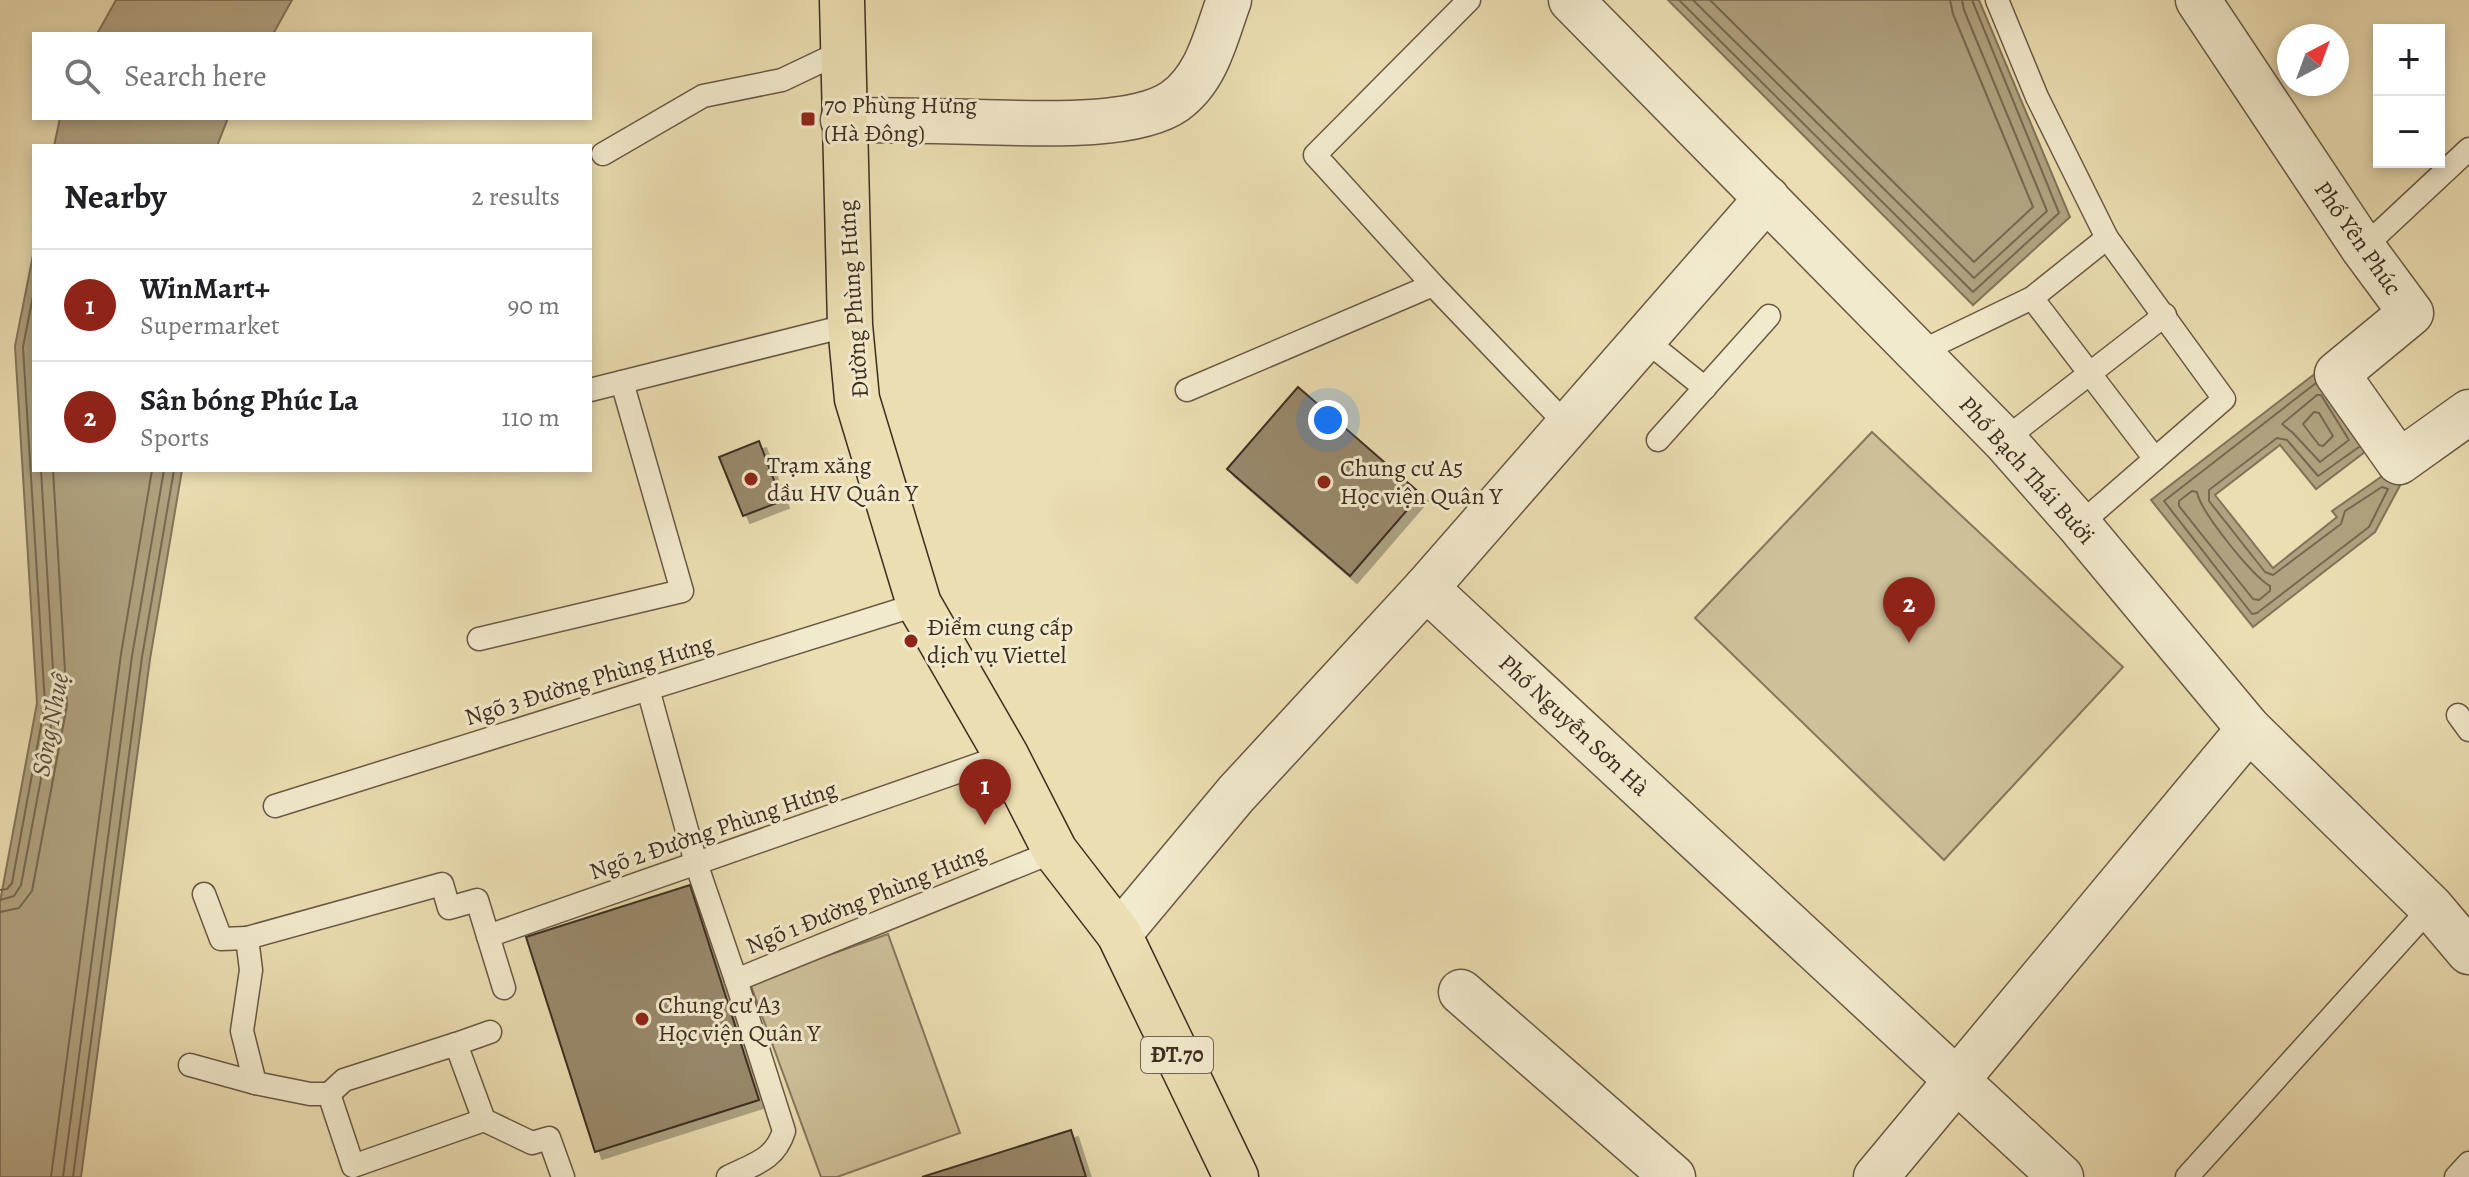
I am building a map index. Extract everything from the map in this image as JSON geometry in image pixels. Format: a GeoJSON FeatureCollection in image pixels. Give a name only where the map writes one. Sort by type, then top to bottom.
{"type":"FeatureCollection","features":[{"type":"Feature","properties":{"kind":"main road","name":"Đường Phùng Hưng"},"geometry":{"type":"LineString","coordinates":[[842,0],[850,325],[857,399],[919,604],[1006,755],[1055,851],[1119,934],[1236,1177]]}},
{"type":"Feature","properties":{"kind":"street"},"geometry":{"type":"LineString","coordinates":[[843,120],[1073,124],[1136,116],[1174,102],[1195,82],[1205,66],[1229,0]]}},
{"type":"Feature","properties":{"kind":"street","name":"Phố Bạch Thái Bưởi"},"geometry":{"type":"LineString","coordinates":[[1571,0],[2004,440],[2249,729],[2431,907],[2469,952]]}},
{"type":"Feature","properties":{"kind":"street","name":"Phố Yên Phúc"},"geometry":{"type":"LineString","coordinates":[[2198,0],[2363,248],[2411,313],[2337,374],[2399,462],[2469,412]]}},
{"type":"Feature","properties":{"kind":"street"},"geometry":{"type":"LineString","coordinates":[[1119,934],[1236,794],[1426,588],[1767,198]]}},
{"type":"Feature","properties":{"kind":"street","name":"Phố Nguyễn Sơn Hà"},"geometry":{"type":"LineString","coordinates":[[1426,588],[2061,1177]]}},
{"type":"Feature","properties":{"kind":"street"},"geometry":{"type":"LineString","coordinates":[[1876,1177],[2249,729]]}},
{"type":"Feature","properties":{"kind":"street"},"geometry":{"type":"LineString","coordinates":[[1461,992],[1673,1177]]}},
{"type":"Feature","properties":{"kind":"lane"},"geometry":{"type":"LineString","coordinates":[[1469,0],[1315,155],[1433,285],[1568,426]]}},
{"type":"Feature","properties":{"kind":"lane"},"geometry":{"type":"LineString","coordinates":[[1997,0],[2037,97],[2107,238],[2224,399],[2079,525]]}},
{"type":"Feature","properties":{"kind":"lane"},"geometry":{"type":"LineString","coordinates":[[603,154],[703,96],[782,80],[843,51]]}},
{"type":"Feature","properties":{"kind":"lane"},"geometry":{"type":"LineString","coordinates":[[2363,248],[2469,149]]}},
{"type":"Feature","properties":{"kind":"lane"},"geometry":{"type":"LineString","coordinates":[[1920,352],[2032,298],[2107,238]]}},
{"type":"Feature","properties":{"kind":"lane"},"geometry":{"type":"LineString","coordinates":[[1187,390],[1433,285]]}},
{"type":"Feature","properties":{"kind":"lane"},"geometry":{"type":"LineString","coordinates":[[2032,298],[2155,459]]}},
{"type":"Feature","properties":{"kind":"lane"},"geometry":{"type":"LineString","coordinates":[[2004,440],[2165,315]]}},
{"type":"Feature","properties":{"kind":"lane"},"geometry":{"type":"LineString","coordinates":[[1658,440],[1769,316]]}},
{"type":"Feature","properties":{"kind":"lane"},"geometry":{"type":"LineString","coordinates":[[592,390],[850,325]]}},
{"type":"Feature","properties":{"kind":"lane"},"geometry":{"type":"LineString","coordinates":[[1644,339],[1705,388]]}},
{"type":"Feature","properties":{"kind":"lane"},"geometry":{"type":"LineString","coordinates":[[479,639],[682,591],[622,382]]}},
{"type":"Feature","properties":{"kind":"lane","name":"Ngõ 3 Đường Phùng Hưng"},"geometry":{"type":"LineString","coordinates":[[275,806],[919,604]]}},
{"type":"Feature","properties":{"kind":"lane"},"geometry":{"type":"LineString","coordinates":[[648,689],[696,863],[736,980]]}},
{"type":"Feature","properties":{"kind":"lane","name":"Ngõ 2 Đường Phùng Hưng"},"geometry":{"type":"LineString","coordinates":[[488,936],[1006,755]]}},
{"type":"Feature","properties":{"kind":"lane","name":"Ngõ 1 Đường Phùng Hưng"},"geometry":{"type":"LineString","coordinates":[[728,1177],[770,1157],[779,1146],[784,1131],[736,980],[1055,851]]}},
{"type":"Feature","properties":{"kind":"lane"},"geometry":{"type":"LineString","coordinates":[[204,894],[221,939],[247,938],[442,884],[449,908],[477,900],[504,988]]}},
{"type":"Feature","properties":{"kind":"lane"},"geometry":{"type":"LineString","coordinates":[[2187,1177],[2431,907]]}},
{"type":"Feature","properties":{"kind":"lane"},"geometry":{"type":"LineString","coordinates":[[247,938],[251,970],[242,1031],[255,1083]]}},
{"type":"Feature","properties":{"kind":"lane"},"geometry":{"type":"LineString","coordinates":[[190,1065],[255,1083],[310,1094],[329,1094],[344,1080],[490,1032]]}},
{"type":"Feature","properties":{"kind":"lane"},"geometry":{"type":"LineString","coordinates":[[456,1044],[484,1120],[532,1143],[549,1138],[563,1177]]}},
{"type":"Feature","properties":{"kind":"lane"},"geometry":{"type":"LineString","coordinates":[[329,1094],[353,1166],[484,1120]]}},
{"type":"Feature","properties":{"kind":"lane"},"geometry":{"type":"LineString","coordinates":[[2456,1177],[2469,1163]]}},
{"type":"Feature","properties":{"kind":"shaded area"},"geometry":{"type":"Polygon","coordinates":[[[1872,432],[2123,667],[1944,860],[1695,618],[1872,432]]]}},
{"type":"Feature","properties":{"kind":"shaded area"},"geometry":{"type":"Polygon","coordinates":[[[888,934],[960,1133],[837,1177],[821,1177],[750,983],[888,934]]]}},
{"type":"Feature","properties":{"kind":"water"},"geometry":{"type":"Polygon","coordinates":[[[116,0],[292,0],[274,32],[98,32],[116,0]]]}},
{"type":"Feature","properties":{"kind":"water"},"geometry":{"type":"Polygon","coordinates":[[[1668,0],[1979,0],[2070,217],[1973,305],[1668,0]]]}},
{"type":"Feature","properties":{"kind":"water"},"geometry":{"type":"Polygon","coordinates":[[[60,120],[227,120],[218,144],[54,144],[60,120]]]}},
{"type":"Feature","properties":{"kind":"water","name":"Sông Nhuệ"},"geometry":{"type":"Polygon","coordinates":[[[32,260],[32,472],[182,472],[150,659],[81,1177],[0,1177],[0,902],[37,703],[15,346],[32,260]]]}},
{"type":"Feature","properties":{"kind":"water"},"geometry":{"type":"Polygon","coordinates":[[[2325,366],[2374,445],[2316,489],[2280,445],[2215,495],[2273,568],[2337,517],[2332,511],[2391,470],[2404,478],[2375,532],[2253,627],[2151,500],[2325,366]]]}},
{"type":"Feature","properties":{"kind":"building","name":"Chung cư A5 Học viện Quân Y"},"geometry":{"type":"Polygon","coordinates":[[[1298,387],[1421,494],[1350,576],[1227,469],[1298,387]]]}},
{"type":"Feature","properties":{"kind":"building","name":"Trạm xăng dầu HV Quân Y"},"geometry":{"type":"Polygon","coordinates":[[[759,441],[782,501],[743,516],[719,457],[759,441]]]}},
{"type":"Feature","properties":{"kind":"building","name":"Chung cư A3 Học viện Quân Y"},"geometry":{"type":"Polygon","coordinates":[[[690,885],[759,1100],[595,1152],[526,937],[690,885]]]}},
{"type":"Feature","properties":{"kind":"building"},"geometry":{"type":"Polygon","coordinates":[[[1071,1130],[1086,1177],[922,1177],[1071,1130]]]}},
{"type":"Feature","properties":{"kind":"place","name":"70 Phùng Hưng (Hà Đông)"},"geometry":{"type":"Point","coordinates":[808,119]}},
{"type":"Feature","properties":{"kind":"place","name":"Trạm xăng dầu HV Quân Y"},"geometry":{"type":"Point","coordinates":[751,479]}},
{"type":"Feature","properties":{"kind":"place","name":"Chung cư A5 Học viện Quân Y"},"geometry":{"type":"Point","coordinates":[1324,482]}},
{"type":"Feature","properties":{"kind":"place","name":"Điểm cung cấp dịch vụ Viettel"},"geometry":{"type":"Point","coordinates":[911,641]}},
{"type":"Feature","properties":{"kind":"place","name":"Sân bóng Phúc La"},"geometry":{"type":"Point","coordinates":[1909,643]}},
{"type":"Feature","properties":{"kind":"place","name":"WinMart+"},"geometry":{"type":"Point","coordinates":[985,825]}},
{"type":"Feature","properties":{"kind":"place","name":"Chung cư A3 Học viện Quân Y"},"geometry":{"type":"Point","coordinates":[642,1019]}}]}
